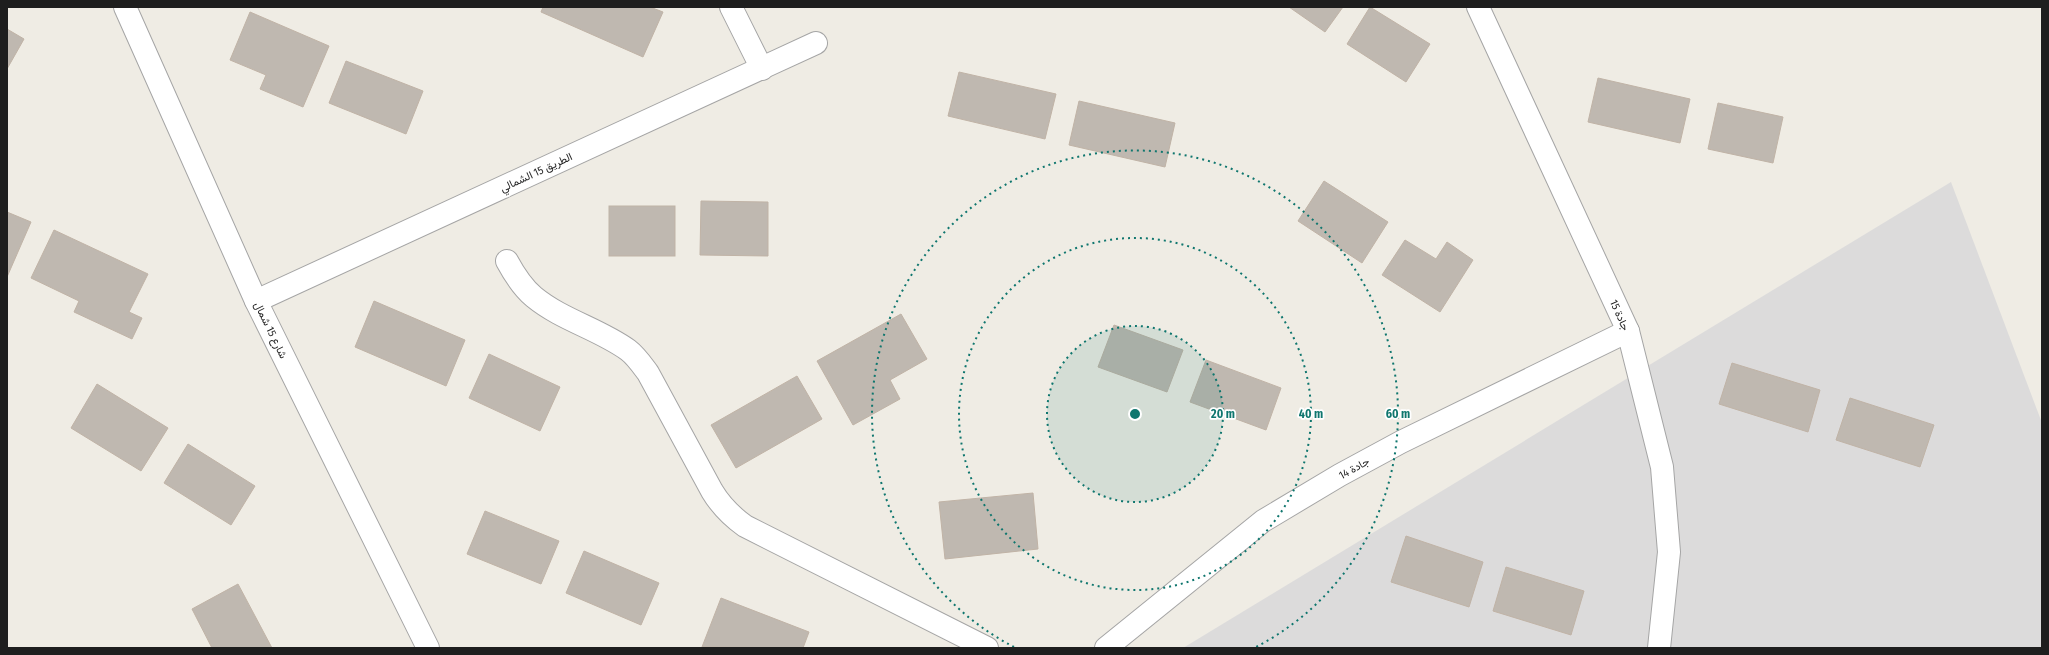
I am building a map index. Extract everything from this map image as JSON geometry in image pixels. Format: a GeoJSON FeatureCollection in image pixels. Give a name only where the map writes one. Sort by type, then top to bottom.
{"type":"FeatureCollection","features":[{"type":"Feature","properties":{"kind":"street","name":"شارع 15 شمال"},"geometry":{"type":"LineString","coordinates":[[125,7],[256,301],[428,648]]}},
{"type":"Feature","properties":{"kind":"street"},"geometry":{"type":"LineString","coordinates":[[731,7],[762,69]]}},
{"type":"Feature","properties":{"kind":"street","name":"جادة 15"},"geometry":{"type":"LineString","coordinates":[[1478,7],[1628,331],[1662,467],[1669,552],[1659,648]]}},
{"type":"Feature","properties":{"kind":"street","name":"الطريق 15 الشمالي"},"geometry":{"type":"LineString","coordinates":[[256,301],[816,43]]}},
{"type":"Feature","properties":{"kind":"street"},"geometry":{"type":"LineString","coordinates":[[507,260],[523,286],[540,301],[617,343],[629,351],[639,361],[648,373],[720,505],[732,516],[745,526],[987,648]]}},
{"type":"Feature","properties":{"kind":"street","name":"جادة 14"},"geometry":{"type":"LineString","coordinates":[[1106,648],[1263,521],[1340,475],[1401,442],[1628,331]]}},
{"type":"Feature","properties":{"kind":"shaded area"},"geometry":{"type":"Polygon","coordinates":[[[1951,182],[2042,423],[2042,648],[1183,648],[1951,182]]]}},
{"type":"Feature","properties":{"kind":"building"},"geometry":{"type":"Polygon","coordinates":[[[543,7],[650,7],[663,12],[643,57],[541,12],[543,7]]]}},
{"type":"Feature","properties":{"kind":"building"},"geometry":{"type":"Polygon","coordinates":[[[1289,7],[1343,7],[1325,32],[1289,7]]]}},
{"type":"Feature","properties":{"kind":"building"},"geometry":{"type":"Polygon","coordinates":[[[1370,7],[1430,44],[1406,82],[1347,44],[1370,7]]]}},
{"type":"Feature","properties":{"kind":"building"},"geometry":{"type":"Polygon","coordinates":[[[250,12],[329,46],[303,107],[260,89],[266,75],[230,60],[250,12]]]}},
{"type":"Feature","properties":{"kind":"building"},"geometry":{"type":"Polygon","coordinates":[[[7,29],[24,39],[7,69],[7,29]]]}},
{"type":"Feature","properties":{"kind":"building"},"geometry":{"type":"Polygon","coordinates":[[[346,61],[423,91],[406,134],[329,103],[346,61]]]}},
{"type":"Feature","properties":{"kind":"building"},"geometry":{"type":"Polygon","coordinates":[[[959,72],[1056,94],[1045,139],[948,116],[959,72]]]}},
{"type":"Feature","properties":{"kind":"building"},"geometry":{"type":"Polygon","coordinates":[[[1598,78],[1690,99],[1680,143],[1588,122],[1598,78]]]}},
{"type":"Feature","properties":{"kind":"building"},"geometry":{"type":"Polygon","coordinates":[[[1079,101],[1175,123],[1165,167],[1069,145],[1079,101]]]}},
{"type":"Feature","properties":{"kind":"building"},"geometry":{"type":"Polygon","coordinates":[[[1718,103],[1783,117],[1773,163],[1708,149],[1718,103]]]}},
{"type":"Feature","properties":{"kind":"building"},"geometry":{"type":"Polygon","coordinates":[[[1324,181],[1388,222],[1362,263],[1298,221],[1324,181]]]}},
{"type":"Feature","properties":{"kind":"building"},"geometry":{"type":"Polygon","coordinates":[[[701,201],[768,202],[768,256],[700,255],[701,201]]]}},
{"type":"Feature","properties":{"kind":"building"},"geometry":{"type":"Polygon","coordinates":[[[609,206],[675,206],[675,256],[609,256],[609,206]]]}},
{"type":"Feature","properties":{"kind":"building"},"geometry":{"type":"Polygon","coordinates":[[[7,212],[31,222],[7,277],[7,212]]]}},
{"type":"Feature","properties":{"kind":"building"},"geometry":{"type":"Polygon","coordinates":[[[54,230],[148,274],[129,312],[142,318],[132,339],[74,312],[79,301],[31,278],[54,230]]]}},
{"type":"Feature","properties":{"kind":"building"},"geometry":{"type":"Polygon","coordinates":[[[1405,240],[1436,259],[1447,242],[1473,260],[1440,312],[1382,275],[1405,240]]]}},
{"type":"Feature","properties":{"kind":"building"},"geometry":{"type":"Polygon","coordinates":[[[374,301],[465,340],[446,386],[355,347],[374,301]]]}},
{"type":"Feature","properties":{"kind":"building"},"geometry":{"type":"Polygon","coordinates":[[[901,314],[927,359],[890,380],[900,399],[853,425],[817,361],[901,314]]]}},
{"type":"Feature","properties":{"kind":"building"},"geometry":{"type":"Polygon","coordinates":[[[1114,325],[1183,350],[1167,392],[1098,367],[1114,325]]]}},
{"type":"Feature","properties":{"kind":"building"},"geometry":{"type":"Polygon","coordinates":[[[489,354],[560,387],[540,431],[469,398],[489,354]]]}},
{"type":"Feature","properties":{"kind":"building"},"geometry":{"type":"Polygon","coordinates":[[[1206,360],[1281,388],[1266,430],[1190,402],[1206,360]]]}},
{"type":"Feature","properties":{"kind":"building"},"geometry":{"type":"Polygon","coordinates":[[[1732,363],[1820,390],[1808,432],[1719,404],[1732,363]]]}},
{"type":"Feature","properties":{"kind":"building"},"geometry":{"type":"Polygon","coordinates":[[[797,376],[822,419],[736,468],[711,425],[797,376]]]}},
{"type":"Feature","properties":{"kind":"building"},"geometry":{"type":"Polygon","coordinates":[[[97,384],[168,428],[141,471],[71,428],[97,384]]]}},
{"type":"Feature","properties":{"kind":"building"},"geometry":{"type":"Polygon","coordinates":[[[1850,398],[1934,425],[1920,467],[1836,440],[1850,398]]]}},
{"type":"Feature","properties":{"kind":"building"},"geometry":{"type":"Polygon","coordinates":[[[188,444],[255,486],[231,525],[164,483],[188,444]]]}},
{"type":"Feature","properties":{"kind":"building"},"geometry":{"type":"Polygon","coordinates":[[[1033,493],[1038,549],[945,559],[939,502],[1033,493]]]}},
{"type":"Feature","properties":{"kind":"building"},"geometry":{"type":"Polygon","coordinates":[[[485,511],[559,541],[541,584],[467,554],[485,511]]]}},
{"type":"Feature","properties":{"kind":"building"},"geometry":{"type":"Polygon","coordinates":[[[1406,536],[1483,562],[1469,607],[1391,582],[1406,536]]]}},
{"type":"Feature","properties":{"kind":"building"},"geometry":{"type":"Polygon","coordinates":[[[584,551],[659,583],[641,625],[566,593],[584,551]]]}},
{"type":"Feature","properties":{"kind":"building"},"geometry":{"type":"Polygon","coordinates":[[[1506,567],[1584,591],[1571,635],[1493,611],[1506,567]]]}},
{"type":"Feature","properties":{"kind":"building"},"geometry":{"type":"Polygon","coordinates":[[[238,584],[272,648],[212,648],[192,609],[238,584]]]}},
{"type":"Feature","properties":{"kind":"building"},"geometry":{"type":"Polygon","coordinates":[[[721,598],[809,632],[803,648],[702,647],[721,598]]]}}]}
